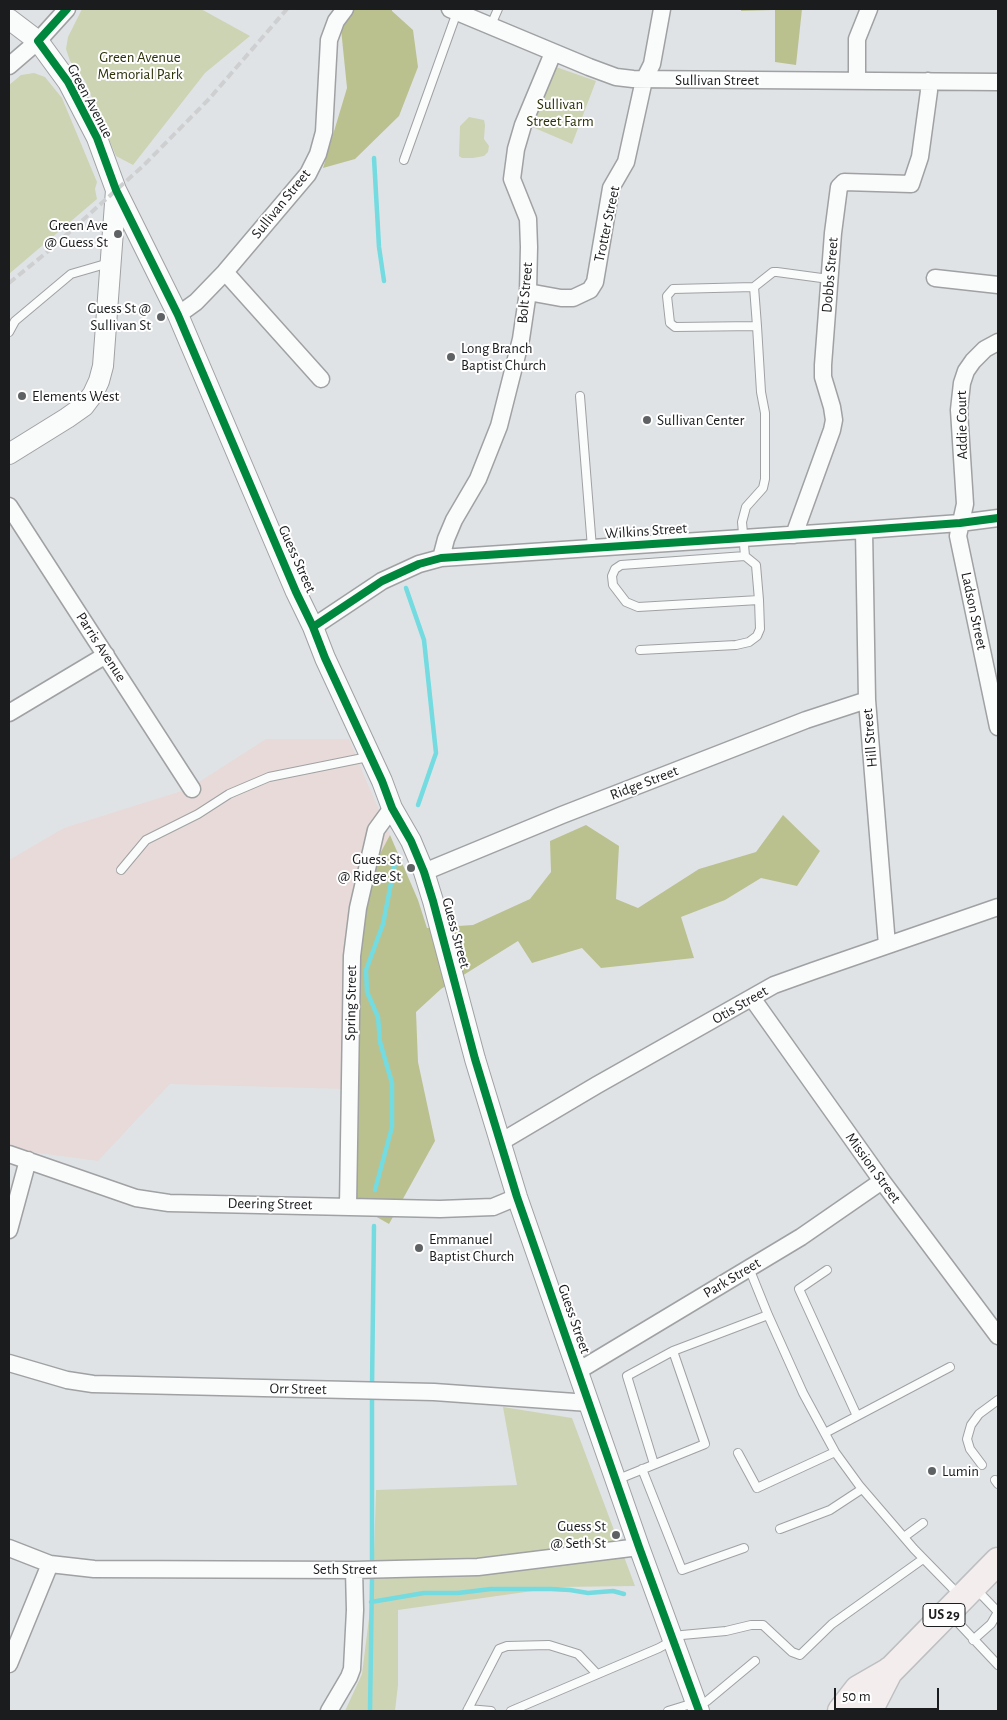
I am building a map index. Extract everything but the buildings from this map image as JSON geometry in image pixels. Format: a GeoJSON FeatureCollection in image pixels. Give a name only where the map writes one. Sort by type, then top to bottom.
{"type":"FeatureCollection","features":[{"type":"Feature","properties":{"kind":"main road","name":"US 29"},"geometry":{"type":"LineString","coordinates":[[842,1711],[858,1689],[891,1670],[998,1561]]}},
{"type":"Feature","properties":{"kind":"main road","name":"US 29"},"geometry":{"type":"LineString","coordinates":[[869,1711],[891,1670]]}},
{"type":"Feature","properties":{"kind":"street"},"geometry":{"type":"LineString","coordinates":[[9,66],[38,41],[67,9]]}},
{"type":"Feature","properties":{"kind":"street","name":"Sullivan Street"},"geometry":{"type":"LineString","coordinates":[[178,315],[196,302],[225,272],[308,174],[318,154],[324,132],[329,40],[336,21],[345,9]]}},
{"type":"Feature","properties":{"kind":"street","name":"Trotter Street"},"geometry":{"type":"LineString","coordinates":[[528,292],[561,298],[574,298],[590,290],[595,282],[611,188],[626,162],[644,80],[652,64],[662,9]]}},
{"type":"Feature","properties":{"kind":"street"},"geometry":{"type":"LineString","coordinates":[[857,80],[857,39],[869,9]]}},
{"type":"Feature","properties":{"kind":"street","name":"Sullivan Street"},"geometry":{"type":"LineString","coordinates":[[454,10],[616,77],[644,80],[998,82]]}},
{"type":"Feature","properties":{"kind":"street","name":"Green Avenue"},"geometry":{"type":"LineString","coordinates":[[9,19],[38,41],[68,82],[97,138],[116,190],[103,366],[93,394],[84,406],[9,454]]}},
{"type":"Feature","properties":{"kind":"street","name":"Bolt Street"},"geometry":{"type":"LineString","coordinates":[[441,558],[454,520],[478,479],[499,426],[521,338],[528,292],[528,219],[512,179],[516,149],[523,125],[553,52]]}},
{"type":"Feature","properties":{"kind":"street","name":"Dobbs Street"},"geometry":{"type":"LineString","coordinates":[[794,535],[834,420],[823,377],[823,365],[829,279],[839,187],[844,182],[911,184],[920,157],[928,81]]}},
{"type":"Feature","properties":{"kind":"street","name":"Guess Street"},"geometry":{"type":"LineString","coordinates":[[116,190],[178,315],[325,658],[392,808],[411,841],[424,872],[499,1143],[639,1547],[697,1707]]}},
{"type":"Feature","properties":{"kind":"street"},"geometry":{"type":"LineString","coordinates":[[225,272],[322,379]]}},
{"type":"Feature","properties":{"kind":"street"},"geometry":{"type":"LineString","coordinates":[[935,278],[998,285]]}},
{"type":"Feature","properties":{"kind":"street","name":"Addie Court"},"geometry":{"type":"LineString","coordinates":[[960,523],[965,504],[959,410],[962,383],[966,371],[973,361],[998,342]]}},
{"type":"Feature","properties":{"kind":"street","name":"Parris Avenue"},"geometry":{"type":"LineString","coordinates":[[9,506],[192,789]]}},
{"type":"Feature","properties":{"kind":"street","name":"Wilkins Street"},"geometry":{"type":"LineString","coordinates":[[313,627],[382,581],[419,564],[441,558],[864,530],[960,523],[998,518]]}},
{"type":"Feature","properties":{"kind":"street","name":"Ladson Street"},"geometry":{"type":"LineString","coordinates":[[960,523],[958,536],[998,727]]}},
{"type":"Feature","properties":{"kind":"street","name":"Hill Street"},"geometry":{"type":"LineString","coordinates":[[864,530],[867,700],[887,945]]}},
{"type":"Feature","properties":{"kind":"street"},"geometry":{"type":"LineString","coordinates":[[9,713],[106,655]]}},
{"type":"Feature","properties":{"kind":"street","name":"Ridge Street"},"geometry":{"type":"LineString","coordinates":[[424,872],[562,815],[806,720],[867,700]]}},
{"type":"Feature","properties":{"kind":"street","name":"Spring Street"},"geometry":{"type":"LineString","coordinates":[[348,1206],[352,956],[358,908],[376,830],[392,808]]}},
{"type":"Feature","properties":{"kind":"street","name":"Otis Street"},"geometry":{"type":"LineString","coordinates":[[499,1143],[597,1085],[774,986],[887,945],[998,908]]}},
{"type":"Feature","properties":{"kind":"street","name":"Mission Street"},"geometry":{"type":"LineString","coordinates":[[752,998],[882,1181],[998,1336]]}},
{"type":"Feature","properties":{"kind":"street","name":"Deering Street"},"geometry":{"type":"LineString","coordinates":[[9,1154],[136,1198],[169,1203],[348,1206],[394,1209],[493,1207],[517,1197]]}},
{"type":"Feature","properties":{"kind":"street"},"geometry":{"type":"LineString","coordinates":[[9,1230],[28,1160]]}},
{"type":"Feature","properties":{"kind":"street","name":"Park Street"},"geometry":{"type":"LineString","coordinates":[[578,1371],[801,1237],[882,1181]]}},
{"type":"Feature","properties":{"kind":"street","name":"Orr Street"},"geometry":{"type":"LineString","coordinates":[[9,1363],[67,1380],[93,1384],[434,1392],[589,1403]]}},
{"type":"Feature","properties":{"kind":"street","name":"Seth Street"},"geometry":{"type":"LineString","coordinates":[[9,1548],[50,1564],[94,1569],[354,1570],[522,1563],[639,1547]]}},
{"type":"Feature","properties":{"kind":"street"},"geometry":{"type":"LineString","coordinates":[[9,1664],[50,1564]]}},
{"type":"Feature","properties":{"kind":"street"},"geometry":{"type":"LineString","coordinates":[[328,1711],[352,1669],[355,1610],[354,1570]]}},
{"type":"Feature","properties":{"kind":"lane"},"geometry":{"type":"LineString","coordinates":[[491,25],[498,9]]}},
{"type":"Feature","properties":{"kind":"lane"},"geometry":{"type":"LineString","coordinates":[[404,160],[454,10]]}},
{"type":"Feature","properties":{"kind":"lane"},"geometry":{"type":"LineString","coordinates":[[9,332],[15,321],[71,274],[110,262]]}},
{"type":"Feature","properties":{"kind":"lane"},"geometry":{"type":"LineString","coordinates":[[757,326],[675,327],[670,323],[667,296],[672,289],[754,287],[773,272],[829,279]]}},
{"type":"Feature","properties":{"kind":"lane"},"geometry":{"type":"LineString","coordinates":[[640,650],[736,645],[749,642],[757,636],[760,629],[756,565],[745,556],[742,538],[742,522],[746,507],[763,488],[765,479],[765,413],[760,392],[754,287]]}},
{"type":"Feature","properties":{"kind":"lane"},"geometry":{"type":"LineString","coordinates":[[580,396],[592,548]]}},
{"type":"Feature","properties":{"kind":"lane"},"geometry":{"type":"LineString","coordinates":[[745,556],[621,565],[615,569],[612,576],[613,584],[626,602],[638,607],[759,600]]}},
{"type":"Feature","properties":{"kind":"lane"},"geometry":{"type":"LineString","coordinates":[[121,870],[146,840],[198,814],[229,794],[269,777],[370,756]]}},
{"type":"Feature","properties":{"kind":"lane"},"geometry":{"type":"LineString","coordinates":[[749,1268],[803,1393],[835,1452],[862,1489],[923,1559],[961,1598],[998,1612],[991,1624],[973,1640]]}},
{"type":"Feature","properties":{"kind":"lane"},"geometry":{"type":"LineString","coordinates":[[827,1270],[799,1289],[857,1416]]}},
{"type":"Feature","properties":{"kind":"lane"},"geometry":{"type":"LineString","coordinates":[[654,1464],[627,1376],[673,1351],[768,1315]]}},
{"type":"Feature","properties":{"kind":"lane"},"geometry":{"type":"LineString","coordinates":[[616,1480],[705,1444],[673,1351]]}},
{"type":"Feature","properties":{"kind":"lane"},"geometry":{"type":"LineString","coordinates":[[824,1433],[950,1368]]}},
{"type":"Feature","properties":{"kind":"lane"},"geometry":{"type":"LineString","coordinates":[[982,1465],[970,1449],[967,1439],[971,1425],[979,1414],[998,1400]]}},
{"type":"Feature","properties":{"kind":"lane"},"geometry":{"type":"LineString","coordinates":[[738,1452],[757,1488],[835,1452]]}},
{"type":"Feature","properties":{"kind":"lane"},"geometry":{"type":"LineString","coordinates":[[642,1469],[682,1570],[744,1548]]}},
{"type":"Feature","properties":{"kind":"lane"},"geometry":{"type":"LineString","coordinates":[[780,1529],[830,1510],[862,1489]]}},
{"type":"Feature","properties":{"kind":"lane"},"geometry":{"type":"LineString","coordinates":[[904,1537],[923,1523]]}},
{"type":"Feature","properties":{"kind":"lane"},"geometry":{"type":"LineString","coordinates":[[511,1711],[659,1648],[682,1634],[726,1631],[751,1625],[763,1625],[773,1632],[792,1652],[800,1655],[832,1624],[923,1559]]}},
{"type":"Feature","properties":{"kind":"lane"},"geometry":{"type":"LineString","coordinates":[[961,1598],[973,1640],[998,1665]]}},
{"type":"Feature","properties":{"kind":"lane"},"geometry":{"type":"LineString","coordinates":[[491,1711],[467,1710],[499,1649],[507,1646],[549,1645],[578,1654],[597,1674]]}},
{"type":"Feature","properties":{"kind":"lane"},"geometry":{"type":"LineString","coordinates":[[668,1711],[697,1707],[707,1701],[755,1661]]}},
{"type":"Feature","properties":{"kind":"shaded area"},"geometry":{"type":"Polygon","coordinates":[[[266,739],[349,739],[390,835],[361,889],[345,1089],[170,1084],[98,1161],[9,1149],[9,860],[64,828],[188,789],[266,739]]]}},
{"type":"Feature","properties":{"kind":"green space","name":"Green Avenue Memorial Park"},"geometry":{"type":"Polygon","coordinates":[[[82,9],[201,9],[250,36],[205,73],[133,165],[116,156],[85,81],[70,61],[66,49],[68,37],[82,9]]]}},
{"type":"Feature","properties":{"kind":"green space"},"geometry":{"type":"Polygon","coordinates":[[[339,9],[392,9],[413,30],[418,67],[399,116],[355,159],[323,168],[347,88],[339,9]]]}},
{"type":"Feature","properties":{"kind":"green space"},"geometry":{"type":"Polygon","coordinates":[[[741,9],[802,9],[796,65],[775,62],[775,10],[741,11],[741,9]]]}},
{"type":"Feature","properties":{"kind":"green space","name":"Sullivan Street Farm"},"geometry":{"type":"Polygon","coordinates":[[[556,67],[596,81],[572,144],[530,126],[556,67]]]}},
{"type":"Feature","properties":{"kind":"green space","name":"Green Avenue Memorial Park"},"geometry":{"type":"Polygon","coordinates":[[[34,73],[45,77],[62,98],[97,182],[95,189],[97,199],[9,274],[9,85],[21,75],[34,73]]]}},
{"type":"Feature","properties":{"kind":"green space"},"geometry":{"type":"Polygon","coordinates":[[[469,117],[484,120],[484,139],[489,146],[488,152],[484,156],[462,158],[459,156],[460,126],[469,117]]]}},
{"type":"Feature","properties":{"kind":"green space"},"geometry":{"type":"Polygon","coordinates":[[[783,815],[820,851],[797,886],[761,878],[725,900],[681,917],[694,958],[601,968],[582,948],[532,963],[518,941],[441,989],[416,1012],[418,1062],[435,1141],[389,1224],[354,1204],[361,889],[390,835],[418,900],[427,928],[473,925],[530,899],[551,872],[550,841],[586,825],[619,846],[616,899],[638,908],[699,869],[756,852],[783,815]]]}},
{"type":"Feature","properties":{"kind":"green space"},"geometry":{"type":"Polygon","coordinates":[[[503,1407],[572,1418],[635,1586],[561,1587],[398,1610],[398,1685],[395,1711],[345,1711],[362,1674],[373,1586],[376,1490],[517,1485],[503,1407]]]}},
{"type":"Feature","properties":{"kind":"waterway"},"geometry":{"type":"LineString","coordinates":[[374,158],[379,247],[384,281]]}},
{"type":"Feature","properties":{"kind":"waterway"},"geometry":{"type":"LineString","coordinates":[[406,588],[424,640],[436,753],[418,805]]}},
{"type":"Feature","properties":{"kind":"waterway"},"geometry":{"type":"LineString","coordinates":[[375,1190],[392,1127],[392,1083],[380,1042],[378,1017],[367,992],[366,970],[383,924],[396,858]]}},
{"type":"Feature","properties":{"kind":"waterway"},"geometry":{"type":"LineString","coordinates":[[372,1387],[374,1226]]}},
{"type":"Feature","properties":{"kind":"waterway"},"geometry":{"type":"LineString","coordinates":[[372,1395],[372,1563]]}},
{"type":"Feature","properties":{"kind":"waterway"},"geometry":{"type":"LineString","coordinates":[[370,1711],[372,1579]]}},
{"type":"Feature","properties":{"kind":"waterway"},"geometry":{"type":"LineString","coordinates":[[371,1602],[424,1593],[458,1593],[491,1589],[551,1589],[588,1593],[613,1591],[624,1594]]}},
{"type":"Feature","properties":{"kind":"railway"},"geometry":{"type":"LineString","coordinates":[[9,283],[46,253],[143,166],[209,99],[287,9]]}},
{"type":"Feature","properties":{"kind":"cycle path"},"geometry":{"type":"LineString","coordinates":[[67,9],[38,41],[68,82],[97,138],[116,190],[178,315],[325,658],[382,781],[392,808],[411,841],[424,872],[475,1059],[517,1197],[639,1547],[699,1711]]}},
{"type":"Feature","properties":{"kind":"cycle path"},"geometry":{"type":"LineString","coordinates":[[313,627],[382,581],[419,564],[441,558],[864,530],[960,523],[998,518]]}},
{"type":"Feature","properties":{"kind":"place","name":"Green Ave @ Guess St"},"geometry":{"type":"Point","coordinates":[118,234]}},
{"type":"Feature","properties":{"kind":"place","name":"Guess St @ Sullivan St"},"geometry":{"type":"Point","coordinates":[161,317]}},
{"type":"Feature","properties":{"kind":"place","name":"Long Branch Baptist Church"},"geometry":{"type":"Point","coordinates":[451,357]}},
{"type":"Feature","properties":{"kind":"place","name":"Elements West"},"geometry":{"type":"Point","coordinates":[22,396]}},
{"type":"Feature","properties":{"kind":"place","name":"Sullivan Center"},"geometry":{"type":"Point","coordinates":[647,420]}},
{"type":"Feature","properties":{"kind":"place","name":"Guess St @ Ridge St"},"geometry":{"type":"Point","coordinates":[411,868]}},
{"type":"Feature","properties":{"kind":"place","name":"Emmanuel Baptist Church"},"geometry":{"type":"Point","coordinates":[419,1248]}},
{"type":"Feature","properties":{"kind":"place","name":"Lumin"},"geometry":{"type":"Point","coordinates":[932,1471]}},
{"type":"Feature","properties":{"kind":"place","name":"Guess St @ Seth St"},"geometry":{"type":"Point","coordinates":[616,1535]}}]}
